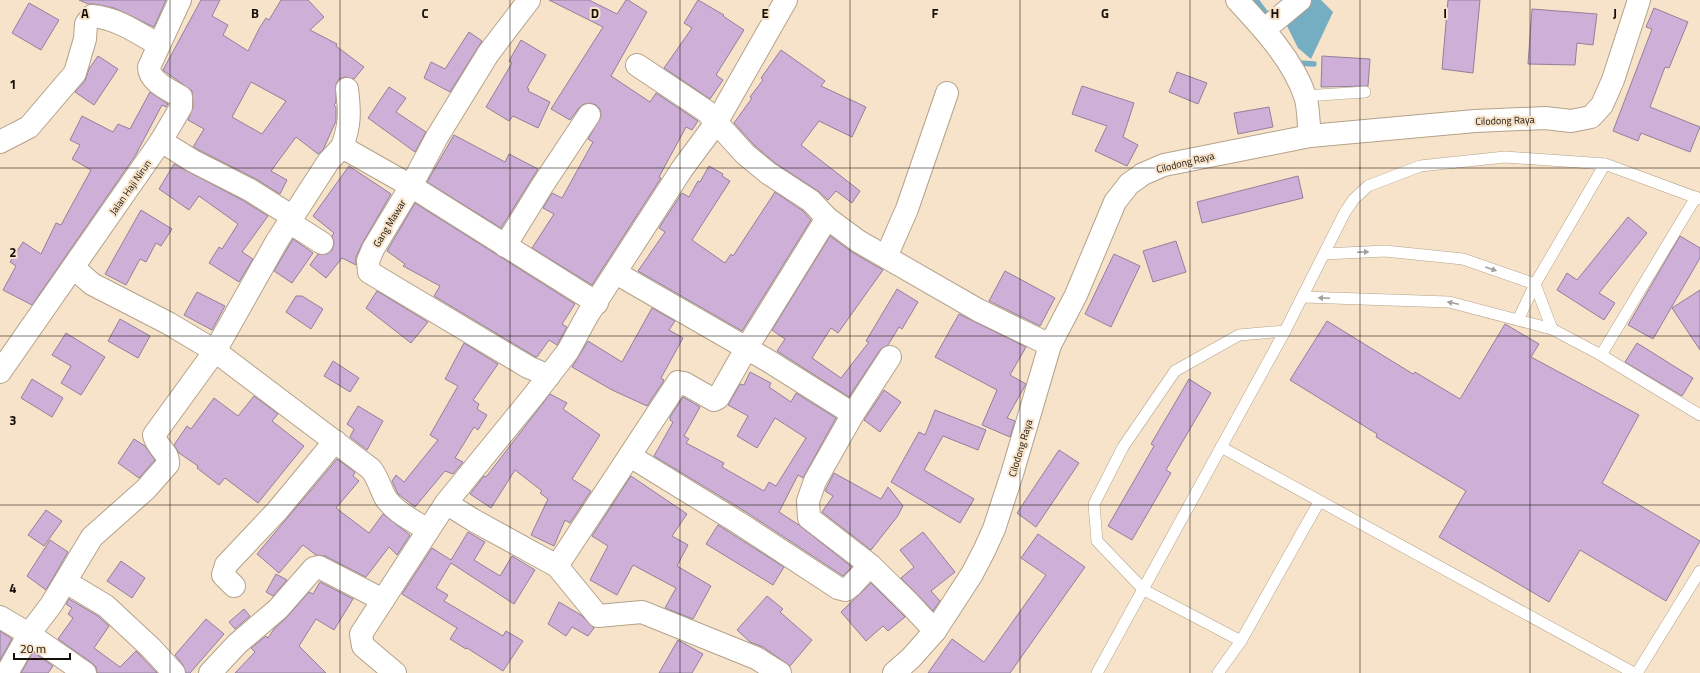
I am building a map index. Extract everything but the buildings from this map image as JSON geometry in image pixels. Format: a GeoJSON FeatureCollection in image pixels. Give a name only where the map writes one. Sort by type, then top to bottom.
{"type":"FeatureCollection","features":[{"type":"Feature","properties":{"kind":"street","name":"Jalan Haji Nirun"},"geometry":{"type":"LineString","coordinates":[[0,372],[74,268],[161,141],[181,107],[181,97],[152,78],[149,73],[149,67],[180,0]]}},
{"type":"Feature","properties":{"kind":"street","name":"Gang Mawar"},"geometry":{"type":"LineString","coordinates":[[529,0],[488,54],[437,137],[368,261],[369,272],[528,367],[549,376]]}},
{"type":"Feature","properties":{"kind":"street"},"geometry":{"type":"LineString","coordinates":[[383,669],[362,646],[361,634],[446,503],[568,351],[682,169],[716,123],[786,0]]}},
{"type":"Feature","properties":{"kind":"street"},"geometry":{"type":"LineString","coordinates":[[1237,0],[1271,24],[1286,59],[1305,96],[1310,136]]}},
{"type":"Feature","properties":{"kind":"street"},"geometry":{"type":"LineString","coordinates":[[1271,24],[1300,0]]}},
{"type":"Feature","properties":{"kind":"street","name":"Cilodong Raya"},"geometry":{"type":"LineString","coordinates":[[894,673],[911,658],[935,631],[972,574],[994,530],[1023,439],[1050,345],[1076,295],[1115,202],[1129,184],[1143,174],[1164,165],[1310,136],[1482,120],[1545,118],[1571,121],[1591,117],[1602,105],[1613,80],[1639,0]]}},
{"type":"Feature","properties":{"kind":"street"},"geometry":{"type":"LineString","coordinates":[[0,142],[28,127],[75,72],[85,39],[86,24],[92,16],[117,22],[160,45]]}},
{"type":"Feature","properties":{"kind":"street"},"geometry":{"type":"LineString","coordinates":[[637,65],[706,111],[745,154],[768,173],[811,201],[827,218],[858,240],[978,310],[1050,345]]}},
{"type":"Feature","properties":{"kind":"street"},"geometry":{"type":"LineString","coordinates":[[7,673],[29,634],[52,605],[92,538],[146,489],[168,464],[167,456],[155,443],[154,435],[215,351],[277,241],[328,162],[342,147],[349,127],[350,112],[347,90]]}},
{"type":"Feature","properties":{"kind":"street"},"geometry":{"type":"LineString","coordinates":[[886,257],[907,209],[947,93]]}},
{"type":"Feature","properties":{"kind":"street"},"geometry":{"type":"LineString","coordinates":[[505,246],[542,186],[589,115]]}},
{"type":"Feature","properties":{"kind":"street"},"geometry":{"type":"LineString","coordinates":[[161,141],[193,161],[250,190],[322,243]]}},
{"type":"Feature","properties":{"kind":"street"},"geometry":{"type":"LineString","coordinates":[[342,147],[411,186],[597,303]]}},
{"type":"Feature","properties":{"kind":"street"},"geometry":{"type":"LineString","coordinates":[[557,566],[678,382],[684,383],[716,400],[827,218]]}},
{"type":"Feature","properties":{"kind":"street"},"geometry":{"type":"LineString","coordinates":[[74,268],[92,284],[168,323],[215,351],[371,469],[377,476],[386,497],[396,509],[428,530]]}},
{"type":"Feature","properties":{"kind":"street"},"geometry":{"type":"LineString","coordinates":[[616,273],[767,360],[852,414]]}},
{"type":"Feature","properties":{"kind":"street"},"geometry":{"type":"LineString","coordinates":[[890,357],[852,414],[815,481],[808,501],[809,518],[870,565],[935,631]]}},
{"type":"Feature","properties":{"kind":"street"},"geometry":{"type":"LineString","coordinates":[[234,586],[223,575],[226,565],[277,511],[335,441]]}},
{"type":"Feature","properties":{"kind":"street"},"geometry":{"type":"LineString","coordinates":[[630,456],[739,523],[838,588],[846,590],[870,565]]}},
{"type":"Feature","properties":{"kind":"street"},"geometry":{"type":"LineString","coordinates":[[446,503],[473,520],[557,566],[598,616],[642,612],[756,658],[780,673]]}},
{"type":"Feature","properties":{"kind":"street"},"geometry":{"type":"LineString","coordinates":[[210,673],[237,644],[278,609],[314,568],[319,567],[383,600]]}},
{"type":"Feature","properties":{"kind":"street"},"geometry":{"type":"LineString","coordinates":[[66,582],[106,606],[151,648],[174,673]]}},
{"type":"Feature","properties":{"kind":"street"},"geometry":{"type":"LineString","coordinates":[[0,617],[29,634],[85,673]]}},
{"type":"Feature","properties":{"kind":"lane"},"geometry":{"type":"LineString","coordinates":[[1305,96],[1365,92]]}},
{"type":"Feature","properties":{"kind":"lane"},"geometry":{"type":"LineString","coordinates":[[1097,673],[1144,590],[1285,331],[1345,212],[1354,199],[1368,186],[1420,166],[1505,157],[1605,164],[1698,198],[1601,355]]}},
{"type":"Feature","properties":{"kind":"lane"},"geometry":{"type":"LineString","coordinates":[[1518,320],[1535,284],[1605,164]]}},
{"type":"Feature","properties":{"kind":"lane"},"geometry":{"type":"LineString","coordinates":[[1324,254],[1385,251],[1463,259],[1535,284],[1552,328]]}},
{"type":"Feature","properties":{"kind":"lane"},"geometry":{"type":"LineString","coordinates":[[1303,297],[1449,302],[1552,328],[1601,355],[1700,415]]}},
{"type":"Feature","properties":{"kind":"lane"},"geometry":{"type":"LineString","coordinates":[[1241,640],[1144,590],[1097,541],[1094,504],[1123,447],[1175,371],[1239,335],[1285,331]]}},
{"type":"Feature","properties":{"kind":"lane"},"geometry":{"type":"LineString","coordinates":[[1221,447],[1319,502],[1636,673],[1700,571]]}},
{"type":"Feature","properties":{"kind":"lane"},"geometry":{"type":"LineString","coordinates":[[1218,673],[1241,640],[1319,502]]}},
{"type":"Feature","properties":{"kind":"water"},"geometry":{"type":"Polygon","coordinates":[[[1308,0],[1321,0],[1333,12],[1311,59],[1298,48],[1287,26],[1308,0]]]}},
{"type":"Feature","properties":{"kind":"waterway"},"geometry":{"type":"LineString","coordinates":[[1256,0],[1270,19]]}},
{"type":"Feature","properties":{"kind":"waterway"},"geometry":{"type":"LineString","coordinates":[[1297,60],[1299,63],[1314,64]]}}]}
